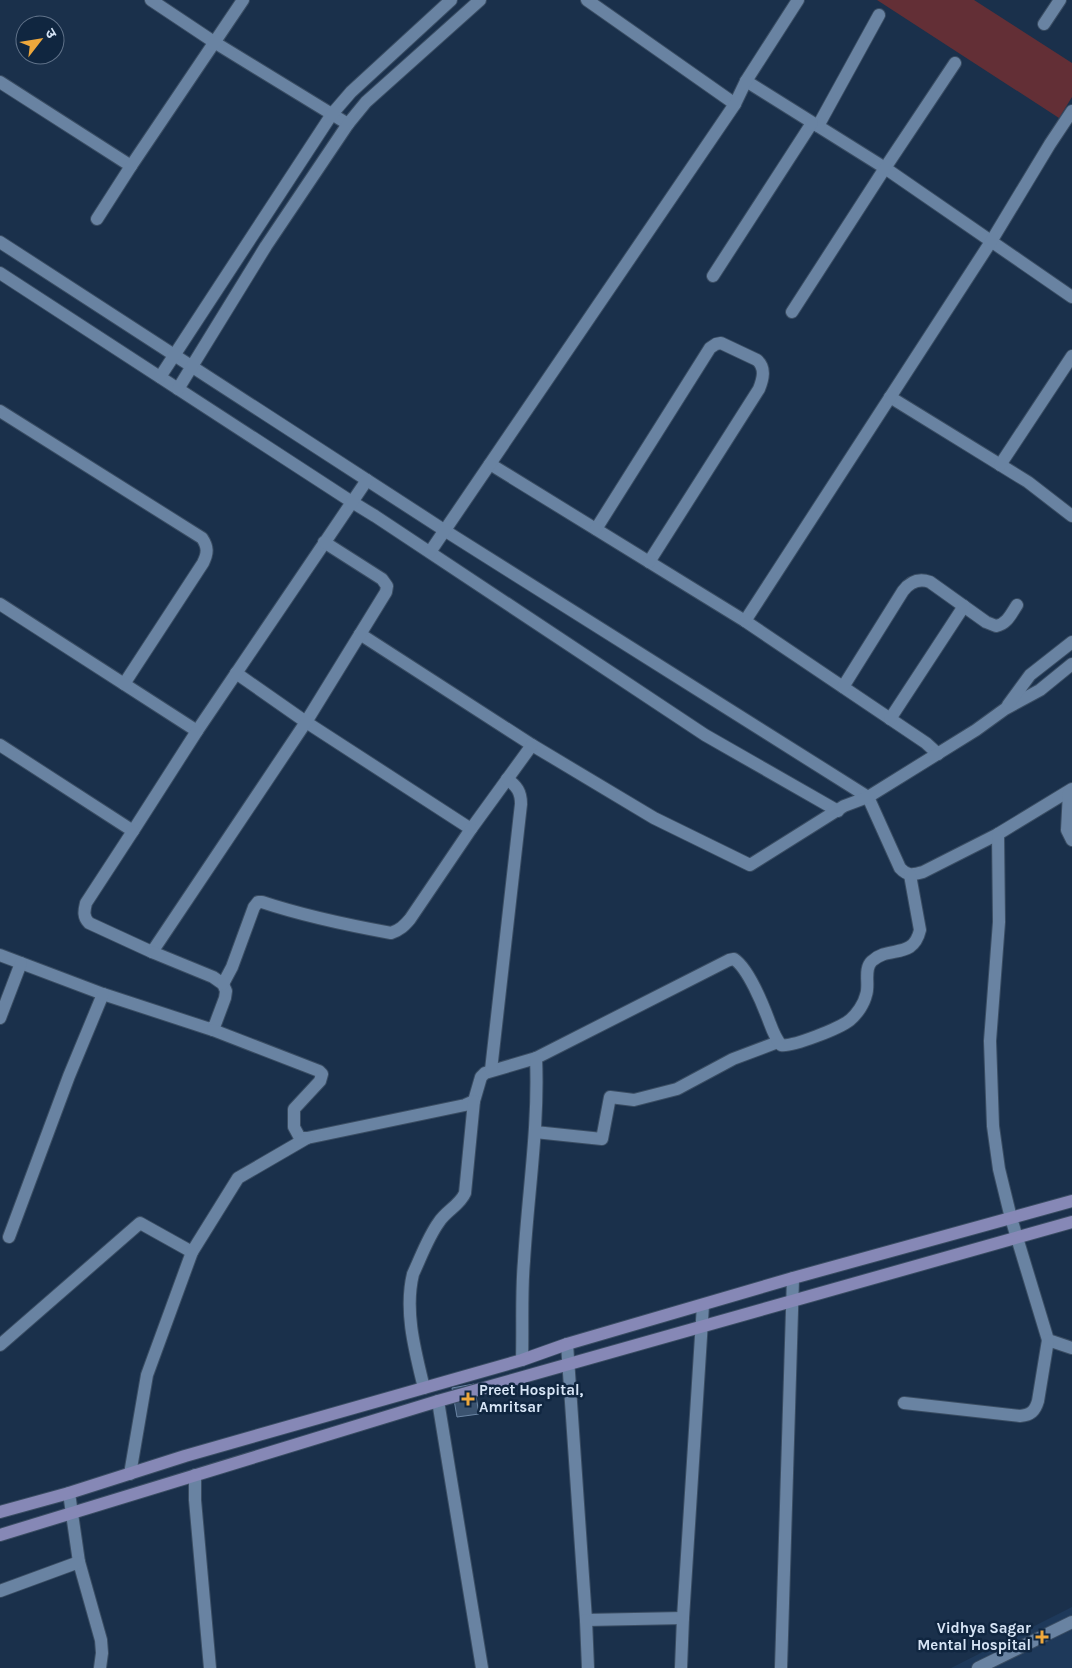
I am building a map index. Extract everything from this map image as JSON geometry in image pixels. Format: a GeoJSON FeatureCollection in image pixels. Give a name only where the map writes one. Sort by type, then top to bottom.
{"type":"FeatureCollection","features":[{"type":"Feature","properties":{"kind":"street"},"geometry":{"type":"LineString","coordinates":[[151,0],[214,42],[348,124]]}},
{"type":"Feature","properties":{"kind":"street"},"geometry":{"type":"LineString","coordinates":[[97,219],[243,0]]}},
{"type":"Feature","properties":{"kind":"street"},"geometry":{"type":"LineString","coordinates":[[160,378],[332,114],[351,92],[451,0]]}},
{"type":"Feature","properties":{"kind":"street"},"geometry":{"type":"LineString","coordinates":[[178,389],[266,246],[348,124],[366,102],[480,0]]}},
{"type":"Feature","properties":{"kind":"street"},"geometry":{"type":"LineString","coordinates":[[587,0],[735,104]]}},
{"type":"Feature","properties":{"kind":"street"},"geometry":{"type":"LineString","coordinates":[[430,552],[735,104],[746,81],[798,0]]}},
{"type":"Feature","properties":{"kind":"street"},"geometry":{"type":"LineString","coordinates":[[1044,24],[1060,0]]}},
{"type":"Feature","properties":{"kind":"street"},"geometry":{"type":"LineString","coordinates":[[713,276],[815,124],[879,15]]}},
{"type":"Feature","properties":{"kind":"street"},"geometry":{"type":"LineString","coordinates":[[792,312],[955,63]]}},
{"type":"Feature","properties":{"kind":"street"},"geometry":{"type":"LineString","coordinates":[[746,81],[885,168],[1072,297]]}},
{"type":"Feature","properties":{"kind":"street"},"geometry":{"type":"LineString","coordinates":[[0,82],[131,166]]}},
{"type":"Feature","properties":{"kind":"street"},"geometry":{"type":"LineString","coordinates":[[745,621],[1070,117]]}},
{"type":"Feature","properties":{"kind":"street"},"geometry":{"type":"LineString","coordinates":[[0,242],[444,530],[868,797],[900,868],[906,874],[923,872],[998,834],[1071,790]]}},
{"type":"Feature","properties":{"kind":"street"},"geometry":{"type":"LineString","coordinates":[[0,273],[430,552],[705,735],[838,811]]}},
{"type":"Feature","properties":{"kind":"street"},"geometry":{"type":"LineString","coordinates":[[596,529],[710,348],[721,343],[757,360],[760,363],[764,378],[759,389],[649,562]]}},
{"type":"Feature","properties":{"kind":"street"},"geometry":{"type":"LineString","coordinates":[[1000,465],[1072,356]]}},
{"type":"Feature","properties":{"kind":"street"},"geometry":{"type":"LineString","coordinates":[[890,398],[1028,482],[1070,510]]}},
{"type":"Feature","properties":{"kind":"street"},"geometry":{"type":"LineString","coordinates":[[0,411],[202,538],[206,544],[207,551],[203,563],[124,684]]}},
{"type":"Feature","properties":{"kind":"street"},"geometry":{"type":"LineString","coordinates":[[490,464],[745,621],[926,743],[938,754]]}},
{"type":"Feature","properties":{"kind":"street"},"geometry":{"type":"LineString","coordinates":[[213,1030],[225,998],[226,991],[223,984],[213,977],[89,923],[85,918],[84,910],[86,903],[197,731],[367,480]]}},
{"type":"Feature","properties":{"kind":"street"},"geometry":{"type":"LineString","coordinates":[[152,952],[306,722],[386,592],[387,586],[382,579],[324,542]]}},
{"type":"Feature","properties":{"kind":"street"},"geometry":{"type":"LineString","coordinates":[[843,687],[907,586],[920,580],[930,582],[986,622],[996,626],[1003,624],[1017,605]]}},
{"type":"Feature","properties":{"kind":"street"},"geometry":{"type":"LineString","coordinates":[[0,604],[197,731]]}},
{"type":"Feature","properties":{"kind":"street"},"geometry":{"type":"LineString","coordinates":[[890,719],[964,606]]}},
{"type":"Feature","properties":{"kind":"street"},"geometry":{"type":"LineString","coordinates":[[360,634],[532,745],[654,818],[750,865],[844,806],[868,797],[938,754],[1005,709],[1040,690],[1072,664]]}},
{"type":"Feature","properties":{"kind":"street"},"geometry":{"type":"LineString","coordinates":[[1005,709],[1030,675],[1072,642]]}},
{"type":"Feature","properties":{"kind":"street"},"geometry":{"type":"LineString","coordinates":[[236,673],[306,722],[471,829]]}},
{"type":"Feature","properties":{"kind":"street"},"geometry":{"type":"LineString","coordinates":[[0,745],[132,831]]}},
{"type":"Feature","properties":{"kind":"street"},"geometry":{"type":"LineString","coordinates":[[223,984],[232,967],[254,907],[258,902],[338,923],[391,933],[404,927],[471,829],[532,745]]}},
{"type":"Feature","properties":{"kind":"street"},"geometry":{"type":"LineString","coordinates":[[491,1070],[522,804],[520,792],[507,779]]}},
{"type":"Feature","properties":{"kind":"street"},"geometry":{"type":"LineString","coordinates":[[1071,790],[1067,830],[1072,840]]}},
{"type":"Feature","properties":{"kind":"street"},"geometry":{"type":"LineString","coordinates":[[904,1403],[1020,1416],[1029,1414],[1036,1408],[1038,1401],[1048,1340],[1016,1237],[999,1169],[990,1087],[990,1040],[999,922],[998,834]]}},
{"type":"Feature","properties":{"kind":"street"},"geometry":{"type":"LineString","coordinates":[[424,1388],[410,1319],[411,1282],[438,1222],[463,1198],[465,1193],[474,1101],[482,1075],[491,1070],[536,1058],[722,963],[734,959],[743,968],[762,1002],[778,1042],[781,1045],[793,1045],[849,1021],[860,1008],[867,994],[869,964],[881,955],[901,951],[915,944],[920,930],[910,875]]}},
{"type":"Feature","properties":{"kind":"street"},"geometry":{"type":"LineString","coordinates":[[0,955],[103,994],[213,1030],[319,1071],[322,1074],[320,1081],[294,1109],[295,1132],[300,1138],[465,1105],[474,1101]]}},
{"type":"Feature","properties":{"kind":"street"},"geometry":{"type":"LineString","coordinates":[[0,1018],[21,963]]}},
{"type":"Feature","properties":{"kind":"street"},"geometry":{"type":"LineString","coordinates":[[9,1236],[69,1076],[103,994]]}},
{"type":"Feature","properties":{"kind":"street"},"geometry":{"type":"LineString","coordinates":[[535,1132],[602,1139],[610,1097],[634,1100],[676,1089],[733,1059],[778,1042]]}},
{"type":"Feature","properties":{"kind":"street"},"geometry":{"type":"LineString","coordinates":[[522,1360],[523,1262],[535,1132],[536,1058]]}},
{"type":"Feature","properties":{"kind":"street"},"geometry":{"type":"LineString","coordinates":[[130,1474],[147,1375],[192,1252],[238,1178],[307,1138]]}},
{"type":"Feature","properties":{"kind":"street"},"geometry":{"type":"LineString","coordinates":[[0,1512],[69,1493],[185,1456],[522,1360],[567,1344],[793,1278],[1072,1201]]}},
{"type":"Feature","properties":{"kind":"street"},"geometry":{"type":"LineString","coordinates":[[0,1535],[73,1514],[195,1474],[568,1363],[1072,1222]]}},
{"type":"Feature","properties":{"kind":"street"},"geometry":{"type":"LineString","coordinates":[[0,1345],[140,1223],[192,1252]]}},
{"type":"Feature","properties":{"kind":"street"},"geometry":{"type":"LineString","coordinates":[[781,1668],[793,1278]]}},
{"type":"Feature","properties":{"kind":"street"},"geometry":{"type":"LineString","coordinates":[[681,1668],[703,1305]]}},
{"type":"Feature","properties":{"kind":"street"},"geometry":{"type":"LineString","coordinates":[[1048,1340],[1072,1348]]}},
{"type":"Feature","properties":{"kind":"street"},"geometry":{"type":"LineString","coordinates":[[567,1344],[588,1668]]}},
{"type":"Feature","properties":{"kind":"street"},"geometry":{"type":"LineString","coordinates":[[438,1401],[482,1668]]}},
{"type":"Feature","properties":{"kind":"street"},"geometry":{"type":"LineString","coordinates":[[195,1474],[195,1500],[210,1668]]}},
{"type":"Feature","properties":{"kind":"street"},"geometry":{"type":"LineString","coordinates":[[69,1493],[79,1562],[101,1640],[100,1668]]}},
{"type":"Feature","properties":{"kind":"street"},"geometry":{"type":"LineString","coordinates":[[0,1591],[79,1562]]}},
{"type":"Feature","properties":{"kind":"street"},"geometry":{"type":"LineString","coordinates":[[586,1620],[683,1618]]}},
{"type":"Feature","properties":{"kind":"street"},"geometry":{"type":"LineString","coordinates":[[978,1668],[1072,1622]]}},
{"type":"Feature","properties":{"kind":"shaded area"},"geometry":{"type":"Polygon","coordinates":[[[877,0],[974,0],[1072,63],[1072,97],[1059,118],[877,0]]]}},
{"type":"Feature","properties":{"kind":"shaded area","name":"Vidhya Sagar Mental Hospital"},"geometry":{"type":"Polygon","coordinates":[[[1072,1607],[1072,1668],[951,1668],[1072,1607]]]}},
{"type":"Feature","properties":{"kind":"building"},"geometry":{"type":"Polygon","coordinates":[[[474,1384],[479,1414],[457,1417],[452,1388],[474,1384]]]}},
{"type":"Feature","properties":{"kind":"place","name":"Preet Hospital, Amritsar"},"geometry":{"type":"Point","coordinates":[468,1399]}},
{"type":"Feature","properties":{"kind":"place","name":"Vidhya Sagar Mental Hospital"},"geometry":{"type":"Point","coordinates":[1042,1637]}}]}
